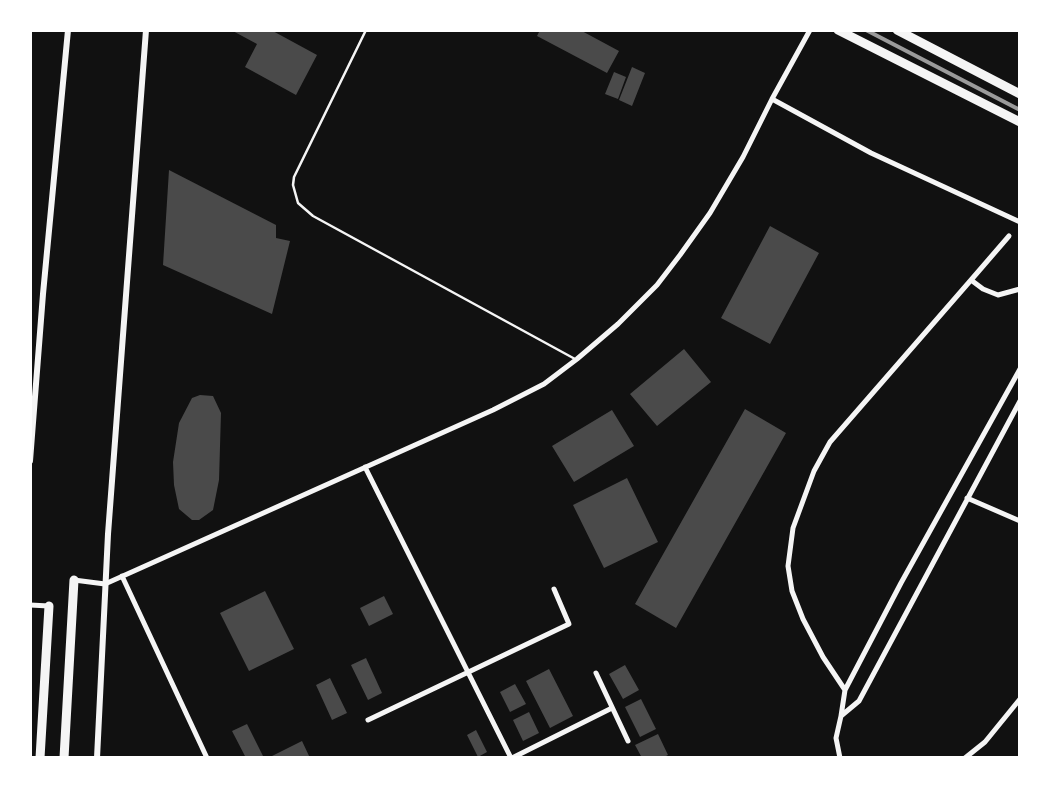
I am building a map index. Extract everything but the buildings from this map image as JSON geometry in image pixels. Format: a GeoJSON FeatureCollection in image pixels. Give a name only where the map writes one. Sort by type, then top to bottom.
{"type":"FeatureCollection","features":[{"type":"Feature","properties":{"kind":"main road"},"geometry":{"type":"LineString","coordinates":[[838,30],[1020,122]]}},
{"type":"Feature","properties":{"kind":"main road"},"geometry":{"type":"LineString","coordinates":[[897,30],[1020,94]]}},
{"type":"Feature","properties":{"kind":"main road"},"geometry":{"type":"LineString","coordinates":[[64,758],[74,580]]}},
{"type":"Feature","properties":{"kind":"main road"},"geometry":{"type":"LineString","coordinates":[[40,758],[50,606]]}},
{"type":"Feature","properties":{"kind":"street"},"geometry":{"type":"LineString","coordinates":[[30,462],[68,30]]}},
{"type":"Feature","properties":{"kind":"street"},"geometry":{"type":"LineString","coordinates":[[97,758],[105,584],[146,30]]}},
{"type":"Feature","properties":{"kind":"street"},"geometry":{"type":"LineString","coordinates":[[74,580],[105,584],[493,410],[544,384],[577,360],[657,285],[680,256],[743,157],[810,30]]}},
{"type":"Feature","properties":{"kind":"street"},"geometry":{"type":"LineString","coordinates":[[772,99],[871,152],[1020,222]]}},
{"type":"Feature","properties":{"kind":"street"},"geometry":{"type":"LineString","coordinates":[[845,690],[823,657],[792,591],[788,566],[793,528],[814,471],[830,442],[1009,236]]}},
{"type":"Feature","properties":{"kind":"street"},"geometry":{"type":"LineString","coordinates":[[971,280],[998,295],[1020,288]]}},
{"type":"Feature","properties":{"kind":"street"},"geometry":{"type":"LineString","coordinates":[[840,758],[836,738],[845,690],[1020,369]]}},
{"type":"Feature","properties":{"kind":"street"},"geometry":{"type":"LineString","coordinates":[[841,716],[859,700],[1020,401]]}},
{"type":"Feature","properties":{"kind":"street"},"geometry":{"type":"LineString","coordinates":[[365,467],[511,758],[612,708]]}},
{"type":"Feature","properties":{"kind":"street"},"geometry":{"type":"LineString","coordinates":[[968,498],[1020,521]]}},
{"type":"Feature","properties":{"kind":"street"},"geometry":{"type":"LineString","coordinates":[[122,576],[208,758]]}},
{"type":"Feature","properties":{"kind":"street"},"geometry":{"type":"LineString","coordinates":[[368,720],[568,624],[554,590]]}},
{"type":"Feature","properties":{"kind":"street"},"geometry":{"type":"LineString","coordinates":[[30,605],[50,606]]}},
{"type":"Feature","properties":{"kind":"street"},"geometry":{"type":"LineString","coordinates":[[596,674],[628,742]]}},
{"type":"Feature","properties":{"kind":"street"},"geometry":{"type":"LineString","coordinates":[[964,758],[985,742],[1020,699]]}},
{"type":"Feature","properties":{"kind":"lane"},"geometry":{"type":"LineString","coordinates":[[366,30],[294,178],[298,203],[312,216],[577,360]]}},
{"type":"Feature","properties":{"kind":"railway"},"geometry":{"type":"LineString","coordinates":[[866,30],[1020,110]]}}]}
